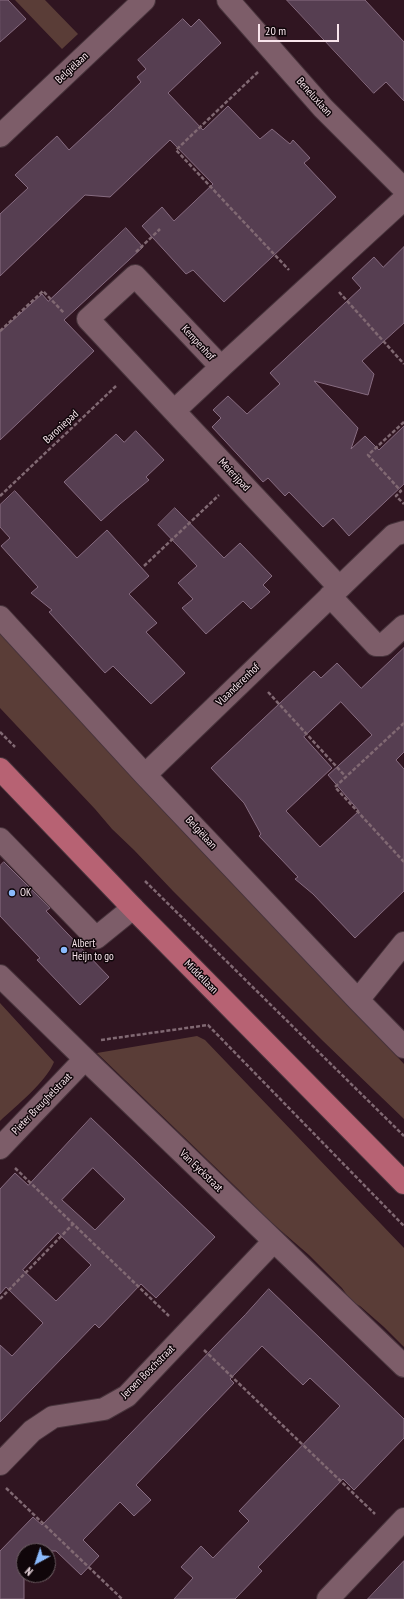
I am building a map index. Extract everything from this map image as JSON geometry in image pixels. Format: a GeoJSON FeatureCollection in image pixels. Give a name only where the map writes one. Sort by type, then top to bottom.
{"type":"FeatureCollection","features":[{"type":"Feature","properties":{"kind":"main road","name":"Middellaan"},"geometry":{"type":"LineString","coordinates":[[2,776],[404,1183]]}},
{"type":"Feature","properties":{"kind":"street","name":"Belgiëlaan"},"geometry":{"type":"LineString","coordinates":[[0,136],[144,0]]}},
{"type":"Feature","properties":{"kind":"street","name":"Beneluxlaan"},"geometry":{"type":"LineString","coordinates":[[228,0],[323,108],[404,190]]}},
{"type":"Feature","properties":{"kind":"street","name":"Kempenhof"},"geometry":{"type":"LineString","coordinates":[[135,276],[221,367],[404,199]]}},
{"type":"Feature","properties":{"kind":"street"},"geometry":{"type":"LineString","coordinates":[[135,276],[88,319],[134,369],[174,411],[221,367]]}},
{"type":"Feature","properties":{"kind":"street","name":"Meierijpad"},"geometry":{"type":"LineString","coordinates":[[174,411],[237,478],[335,591]]}},
{"type":"Feature","properties":{"kind":"street","name":"Vlaanderenhof"},"geometry":{"type":"LineString","coordinates":[[145,775],[394,535],[404,532]]}},
{"type":"Feature","properties":{"kind":"street"},"geometry":{"type":"LineString","coordinates":[[335,591],[376,644],[383,645],[404,626]]}},
{"type":"Feature","properties":{"kind":"street","name":"Belgiëlaan"},"geometry":{"type":"LineString","coordinates":[[0,617],[145,775],[358,1000],[403,1042]]}},
{"type":"Feature","properties":{"kind":"street"},"geometry":{"type":"LineString","coordinates":[[0,839],[96,938],[133,908]]}},
{"type":"Feature","properties":{"kind":"street"},"geometry":{"type":"LineString","coordinates":[[358,1000],[404,943]]}},
{"type":"Feature","properties":{"kind":"street","name":"Van Eyckstraat"},"geometry":{"type":"LineString","coordinates":[[0,976],[404,1366]]}},
{"type":"Feature","properties":{"kind":"street","name":"Pieter Breughelstraat"},"geometry":{"type":"LineString","coordinates":[[0,1148],[85,1059]]}},
{"type":"Feature","properties":{"kind":"street","name":"Jeroen Boschstraat"},"geometry":{"type":"LineString","coordinates":[[0,1464],[32,1431],[53,1418],[104,1409],[127,1396],[274,1241]]}},
{"type":"Feature","properties":{"kind":"street"},"geometry":{"type":"LineString","coordinates":[[328,1599],[404,1519]]}},
{"type":"Feature","properties":{"kind":"path"},"geometry":{"type":"LineString","coordinates":[[276,55],[176,150],[306,289]]}},
{"type":"Feature","properties":{"kind":"path"},"geometry":{"type":"LineString","coordinates":[[135,276],[136,251],[160,229]]}},
{"type":"Feature","properties":{"kind":"path"},"geometry":{"type":"LineString","coordinates":[[322,274],[404,364]]}},
{"type":"Feature","properties":{"kind":"path"},"geometry":{"type":"LineString","coordinates":[[0,331],[43,291],[72,321],[88,319]]}},
{"type":"Feature","properties":{"kind":"path","name":"Baroniepad"},"geometry":{"type":"LineString","coordinates":[[0,496],[134,369]]}},
{"type":"Feature","properties":{"kind":"path"},"geometry":{"type":"LineString","coordinates":[[404,422],[368,455],[401,491],[396,496],[404,504]]}},
{"type":"Feature","properties":{"kind":"path"},"geometry":{"type":"LineString","coordinates":[[144,566],[237,478]]}},
{"type":"Feature","properties":{"kind":"path"},"geometry":{"type":"LineString","coordinates":[[250,673],[346,777]]}},
{"type":"Feature","properties":{"kind":"path"},"geometry":{"type":"LineString","coordinates":[[404,723],[335,788],[404,862]]}},
{"type":"Feature","properties":{"kind":"path"},"geometry":{"type":"LineString","coordinates":[[0,732],[16,749]]}},
{"type":"Feature","properties":{"kind":"path"},"geometry":{"type":"LineString","coordinates":[[141,877],[404,1136]]}},
{"type":"Feature","properties":{"kind":"path"},"geometry":{"type":"LineString","coordinates":[[98,1040],[208,1025],[404,1226]]}},
{"type":"Feature","properties":{"kind":"path"},"geometry":{"type":"LineString","coordinates":[[0,1300],[73,1224]]}},
{"type":"Feature","properties":{"kind":"path"},"geometry":{"type":"LineString","coordinates":[[6,1487],[122,1599]]}},
{"type":"Feature","properties":{"kind":"shaded area"},"geometry":{"type":"Polygon","coordinates":[[[15,0],[45,0],[78,34],[62,49],[15,0]]]}},
{"type":"Feature","properties":{"kind":"shaded area"},"geometry":{"type":"Polygon","coordinates":[[[0,631],[404,1064],[404,1119],[323,1041],[112,829],[0,708],[0,631]]]}},
{"type":"Feature","properties":{"kind":"shaded area"},"geometry":{"type":"Polygon","coordinates":[[[0,1003],[54,1062],[38,1086],[0,1121],[0,1003]]]}},
{"type":"Feature","properties":{"kind":"shaded area"},"geometry":{"type":"Polygon","coordinates":[[[197,1036],[205,1040],[404,1248],[404,1347],[360,1306],[352,1302],[342,1288],[309,1255],[264,1216],[97,1053],[197,1036]]]}},
{"type":"Feature","properties":{"kind":"building"},"geometry":{"type":"Polygon","coordinates":[[[0,0],[8,0],[26,19],[0,42],[0,0]]]}},
{"type":"Feature","properties":{"kind":"building"},"geometry":{"type":"Polygon","coordinates":[[[287,0],[365,0],[404,42],[404,101],[386,82],[374,93],[287,0]]]}},
{"type":"Feature","properties":{"kind":"building"},"geometry":{"type":"Polygon","coordinates":[[[183,19],[191,27],[199,19],[221,43],[168,93],[203,130],[228,106],[260,139],[272,129],[290,144],[293,140],[310,158],[304,163],[336,197],[224,302],[193,270],[186,274],[142,226],[162,207],[174,221],[213,184],[170,140],[110,197],[85,195],[0,276],[0,214],[28,188],[15,175],[57,136],[69,150],[141,82],[137,77],[146,69],[138,60],[183,19]]]}},
{"type":"Feature","properties":{"kind":"building"},"geometry":{"type":"Polygon","coordinates":[[[126,228],[143,247],[64,320],[94,351],[0,440],[0,332],[42,294],[48,301],[126,228]]]}},
{"type":"Feature","properties":{"kind":"building"},"geometry":{"type":"Polygon","coordinates":[[[404,247],[404,323],[362,361],[374,374],[368,395],[314,381],[358,428],[351,449],[365,436],[379,450],[404,426],[404,484],[349,536],[333,518],[323,527],[289,492],[285,496],[268,478],[263,482],[212,427],[221,418],[213,410],[228,396],[247,414],[280,384],[270,373],[361,288],[352,278],[374,257],[383,267],[404,247]]]}},
{"type":"Feature","properties":{"kind":"building"},"geometry":{"type":"Polygon","coordinates":[[[136,431],[164,460],[146,477],[149,480],[101,521],[64,482],[116,434],[124,442],[136,431]]]}},
{"type":"Feature","properties":{"kind":"building"},"geometry":{"type":"Polygon","coordinates":[[[15,491],[77,558],[107,530],[149,576],[129,594],[157,623],[146,632],[185,673],[151,704],[113,666],[105,673],[49,612],[52,610],[31,593],[38,587],[1,546],[10,538],[0,527],[0,505],[15,491]]]}},
{"type":"Feature","properties":{"kind":"building"},"geometry":{"type":"Polygon","coordinates":[[[175,508],[224,558],[240,543],[272,576],[263,585],[270,592],[251,609],[243,601],[206,634],[182,608],[193,599],[178,583],[197,566],[158,525],[175,508]]]}},
{"type":"Feature","properties":{"kind":"building"},"geometry":{"type":"Polygon","coordinates":[[[404,648],[404,752],[396,760],[404,769],[404,891],[355,938],[313,894],[295,879],[298,877],[259,836],[261,834],[244,803],[211,768],[314,671],[321,678],[337,663],[361,688],[404,648]],[[341,702],[304,737],[332,768],[286,811],[320,847],[359,811],[328,775],[372,735],[341,702]]]}},
{"type":"Feature","properties":{"kind":"building"},"geometry":{"type":"Polygon","coordinates":[[[4,862],[50,908],[46,911],[109,977],[80,1005],[37,960],[40,958],[0,916],[0,866],[4,862]]]}},
{"type":"Feature","properties":{"kind":"building"},"geometry":{"type":"Polygon","coordinates":[[[91,1118],[215,1237],[156,1298],[141,1284],[99,1328],[95,1324],[0,1422],[0,1345],[12,1356],[43,1323],[6,1287],[0,1294],[0,1189],[15,1173],[28,1185],[91,1118]],[[93,1168],[62,1200],[95,1230],[125,1199],[93,1168]],[[58,1233],[23,1270],[56,1301],[91,1265],[58,1233]]]}},
{"type":"Feature","properties":{"kind":"building"},"geometry":{"type":"Polygon","coordinates":[[[269,1289],[404,1419],[404,1438],[354,1490],[343,1479],[258,1567],[262,1571],[235,1599],[174,1599],[193,1578],[181,1567],[201,1546],[213,1558],[249,1521],[239,1511],[340,1406],[310,1378],[303,1385],[262,1346],[230,1379],[234,1383],[136,1485],[151,1500],[134,1516],[120,1502],[83,1540],[99,1556],[81,1575],[56,1551],[56,1543],[16,1543],[16,1583],[24,1583],[24,1599],[0,1599],[0,1551],[33,1517],[42,1525],[269,1289]]]}},
{"type":"Feature","properties":{"kind":"building"},"geometry":{"type":"Polygon","coordinates":[[[404,1561],[404,1599],[368,1599],[404,1561]]]}},
{"type":"Feature","properties":{"kind":"place","name":"OK"},"geometry":{"type":"Point","coordinates":[12,893]}},
{"type":"Feature","properties":{"kind":"place","name":"Albert Heijn to go"},"geometry":{"type":"Point","coordinates":[64,950]}}]}
